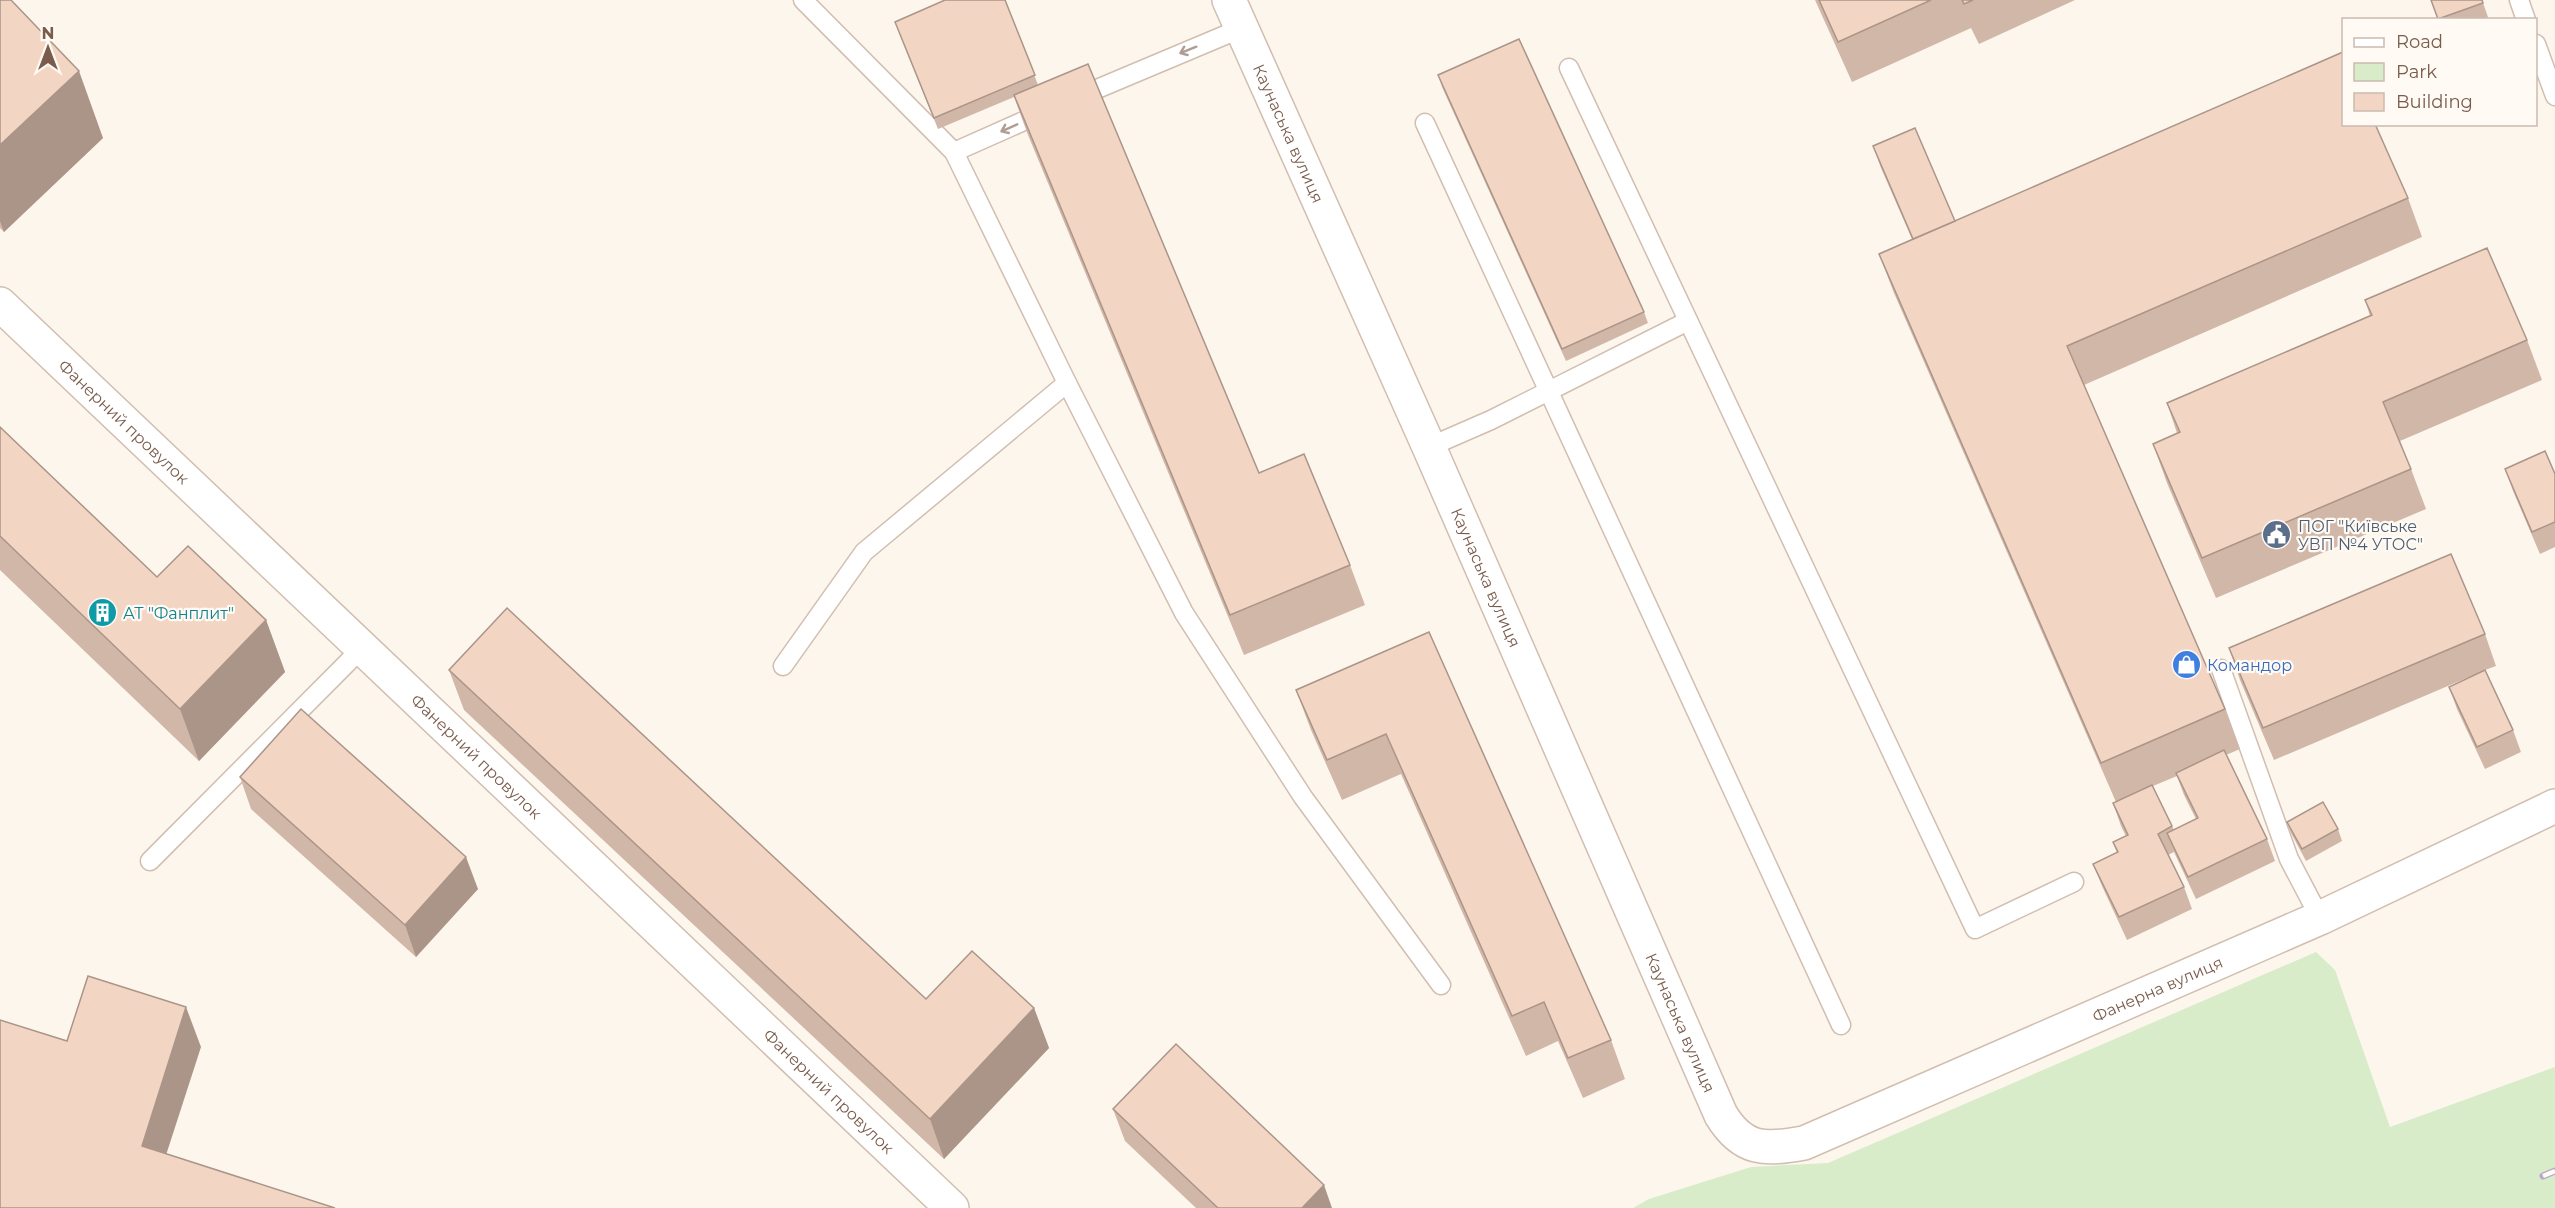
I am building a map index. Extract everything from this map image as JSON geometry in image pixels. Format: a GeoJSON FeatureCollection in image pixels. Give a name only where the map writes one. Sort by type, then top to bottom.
{"type":"FeatureCollection","features":[{"type":"Feature","properties":{"kind":"street","name":"Каунаська вулиця"},"geometry":{"type":"LineString","coordinates":[[1236,14],[1429,447],[1721,1114],[1732,1132],[1752,1145]]}},
{"type":"Feature","properties":{"kind":"street","name":"Фанерний провулок"},"geometry":{"type":"LineString","coordinates":[[0,304],[952,1208]]}},
{"type":"Feature","properties":{"kind":"street","name":"Фанерна вулиця"},"geometry":{"type":"LineString","coordinates":[[1752,1145],[1776,1148],[1804,1143],[2320,918],[2555,806]]}},
{"type":"Feature","properties":{"kind":"lane"},"geometry":{"type":"LineString","coordinates":[[803,0],[954,152],[1067,383],[1184,612],[1302,797],[1441,985]]}},
{"type":"Feature","properties":{"kind":"lane"},"geometry":{"type":"LineString","coordinates":[[2519,0],[2525,18]]}},
{"type":"Feature","properties":{"kind":"lane"},"geometry":{"type":"LineString","coordinates":[[954,152],[1236,14]]}},
{"type":"Feature","properties":{"kind":"lane"},"geometry":{"type":"LineString","coordinates":[[2537,49],[2555,96]]}},
{"type":"Feature","properties":{"kind":"lane"},"geometry":{"type":"LineString","coordinates":[[1569,68],[1975,929],[2074,882]]}},
{"type":"Feature","properties":{"kind":"lane"},"geometry":{"type":"LineString","coordinates":[[1425,123],[1841,1025]]}},
{"type":"Feature","properties":{"kind":"lane"},"geometry":{"type":"LineString","coordinates":[[1429,447],[1491,420],[1688,321]]}},
{"type":"Feature","properties":{"kind":"lane"},"geometry":{"type":"LineString","coordinates":[[783,666],[864,552],[1067,383]]}},
{"type":"Feature","properties":{"kind":"lane"},"geometry":{"type":"LineString","coordinates":[[150,861],[362,648]]}},
{"type":"Feature","properties":{"kind":"lane"},"geometry":{"type":"LineString","coordinates":[[2221,669],[2289,858],[2320,918]]}},
{"type":"Feature","properties":{"kind":"green space"},"geometry":{"type":"Polygon","coordinates":[[[2316,952],[2335,970],[2390,1127],[2555,1067],[2555,1208],[1633,1208],[1649,1199],[1751,1167],[1828,1163],[2316,952]]]}},
{"type":"Feature","properties":{"kind":"building"},"geometry":{"type":"Polygon","coordinates":[[[0,0],[11,0],[79,71],[0,145],[0,0]]]}},
{"type":"Feature","properties":{"kind":"building"},"geometry":{"type":"Polygon","coordinates":[[[945,0],[1005,0],[1035,75],[934,118],[895,22],[945,0]]]}},
{"type":"Feature","properties":{"kind":"building"},"geometry":{"type":"Polygon","coordinates":[[[1819,0],[1931,0],[1838,42],[1819,0]]]}},
{"type":"Feature","properties":{"kind":"building"},"geometry":{"type":"Polygon","coordinates":[[[2431,0],[2482,0],[2483,3],[2438,18],[2431,0]]]}},
{"type":"Feature","properties":{"kind":"building"},"geometry":{"type":"Polygon","coordinates":[[[1519,39],[1644,312],[1562,349],[1438,75],[1519,39]]]}},
{"type":"Feature","properties":{"kind":"building"},"geometry":{"type":"Polygon","coordinates":[[[2342,52],[2342,126],[2376,126],[2408,198],[2067,346],[2225,709],[2101,763],[1879,254],[2342,52]]]}},
{"type":"Feature","properties":{"kind":"building"},"geometry":{"type":"Polygon","coordinates":[[[1088,64],[1259,473],[1304,454],[1350,565],[1230,615],[1014,95],[1088,64]]]}},
{"type":"Feature","properties":{"kind":"building"},"geometry":{"type":"Polygon","coordinates":[[[1915,128],[1955,221],[1913,239],[1873,146],[1915,128]]]}},
{"type":"Feature","properties":{"kind":"building"},"geometry":{"type":"Polygon","coordinates":[[[2487,248],[2527,340],[2383,402],[2411,469],[2202,558],[2153,444],[2180,432],[2167,403],[2372,315],[2365,300],[2487,248]]]}},
{"type":"Feature","properties":{"kind":"building"},"geometry":{"type":"Polygon","coordinates":[[[0,427],[157,577],[188,546],[266,620],[180,709],[0,536],[0,427]]]}},
{"type":"Feature","properties":{"kind":"building"},"geometry":{"type":"Polygon","coordinates":[[[2545,451],[2555,474],[2555,522],[2532,532],[2505,469],[2545,451]]]}},
{"type":"Feature","properties":{"kind":"building"},"geometry":{"type":"Polygon","coordinates":[[[2451,554],[2485,634],[2263,728],[2229,648],[2451,554]]]}},
{"type":"Feature","properties":{"kind":"building"},"geometry":{"type":"Polygon","coordinates":[[[507,608],[926,999],[972,951],[1034,1008],[930,1119],[449,670],[507,608]]]}},
{"type":"Feature","properties":{"kind":"building"},"geometry":{"type":"Polygon","coordinates":[[[1429,632],[1611,1040],[1568,1058],[1544,1002],[1512,1016],[1386,734],[1327,760],[1296,690],[1429,632]]]}},
{"type":"Feature","properties":{"kind":"building"},"geometry":{"type":"Polygon","coordinates":[[[2485,670],[2513,730],[2477,747],[2449,687],[2485,670]]]}},
{"type":"Feature","properties":{"kind":"building"},"geometry":{"type":"Polygon","coordinates":[[[301,709],[466,857],[405,925],[240,777],[301,709]]]}},
{"type":"Feature","properties":{"kind":"building"},"geometry":{"type":"Polygon","coordinates":[[[2224,750],[2267,839],[2188,877],[2167,833],[2198,818],[2176,773],[2224,750]]]}},
{"type":"Feature","properties":{"kind":"building"},"geometry":{"type":"Polygon","coordinates":[[[2152,785],[2172,826],[2158,834],[2184,887],[2119,917],[2093,864],[2118,852],[2113,842],[2128,835],[2113,803],[2152,785]]]}},
{"type":"Feature","properties":{"kind":"building"},"geometry":{"type":"Polygon","coordinates":[[[2323,802],[2338,829],[2302,849],[2287,822],[2323,802]]]}},
{"type":"Feature","properties":{"kind":"building"},"geometry":{"type":"Polygon","coordinates":[[[88,976],[186,1007],[142,1146],[335,1208],[0,1208],[0,1020],[67,1041],[88,976]]]}},
{"type":"Feature","properties":{"kind":"building"},"geometry":{"type":"Polygon","coordinates":[[[1176,1044],[1324,1185],[1302,1208],[1218,1208],[1113,1109],[1176,1044]]]}},
{"type":"Feature","properties":{"kind":"railway"},"geometry":{"type":"LineString","coordinates":[[2543,1176],[2555,1171]]}},
{"type":"Feature","properties":{"kind":"place","name":"ПОГ \"Київське УВП №4 УТОС\""},"geometry":{"type":"Point","coordinates":[2277,535]}},
{"type":"Feature","properties":{"kind":"place","name":"АТ \"Фанплит\""},"geometry":{"type":"Point","coordinates":[102,613]}},
{"type":"Feature","properties":{"kind":"place","name":"Командор"},"geometry":{"type":"Point","coordinates":[2186,665]}}]}
